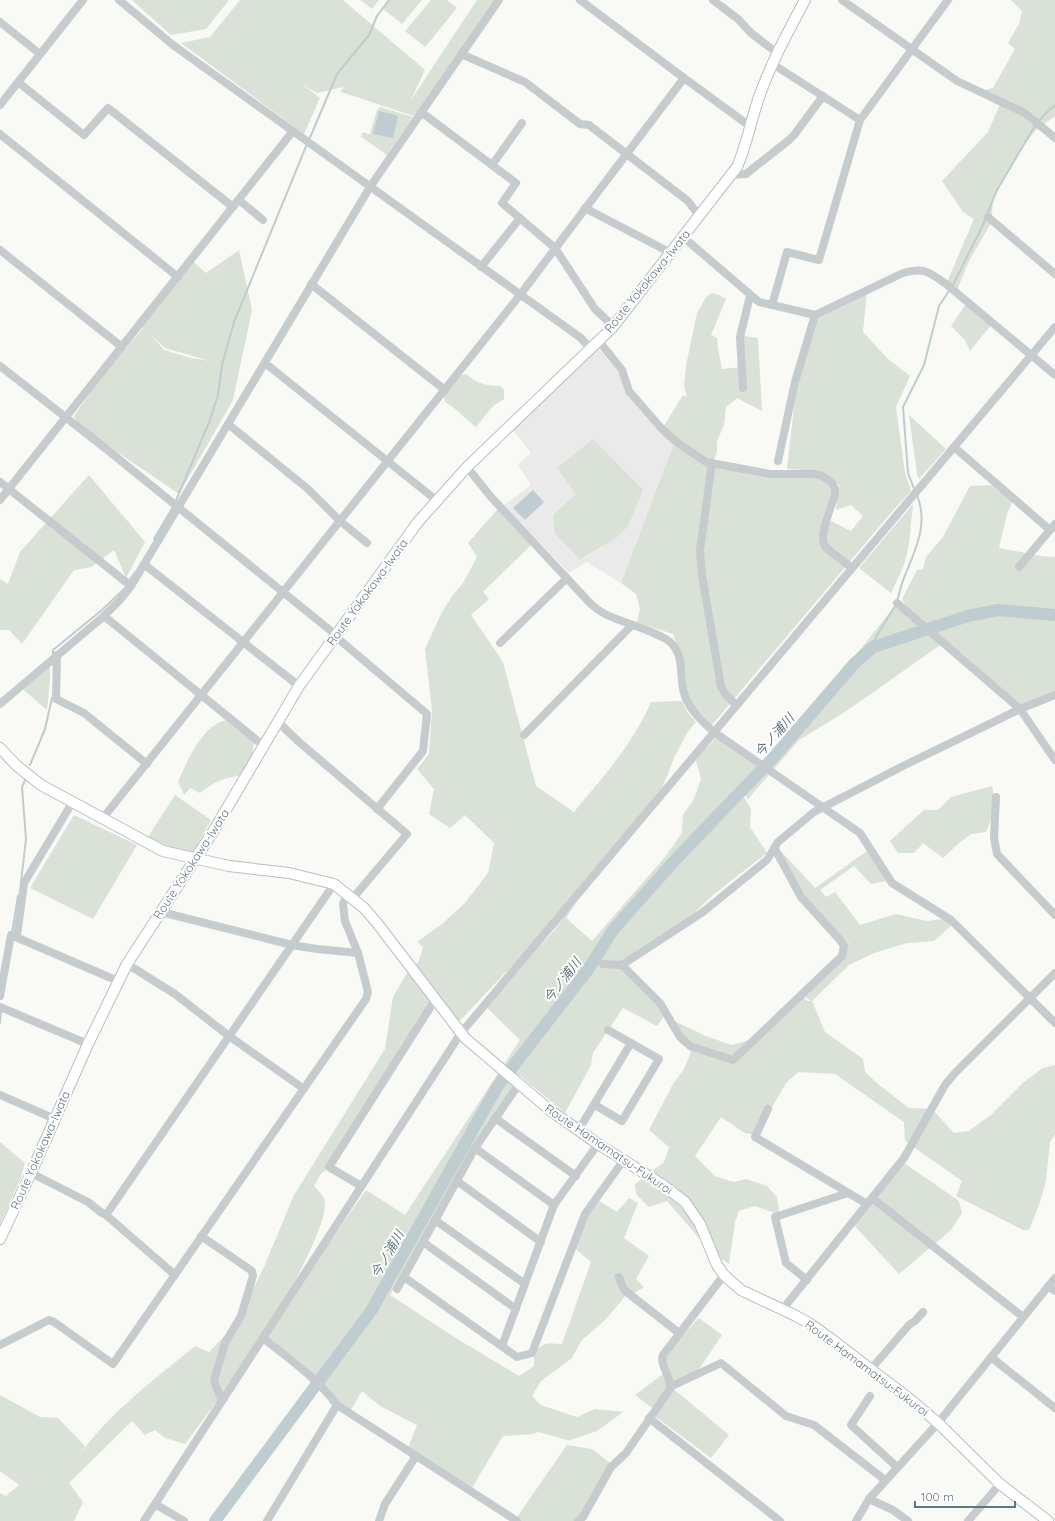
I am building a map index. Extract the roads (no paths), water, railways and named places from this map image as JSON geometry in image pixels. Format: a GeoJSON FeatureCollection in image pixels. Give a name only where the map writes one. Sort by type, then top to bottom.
{"type":"FeatureCollection","features":[{"type":"Feature","properties":{"kind":"main road","name":"Route Yokokawa-Iwata"},"geometry":{"type":"LineString","coordinates":[[0,1239],[88,1044],[127,964],[231,802],[299,686],[418,522],[436,500],[467,467],[613,326],[737,167],[751,127],[758,98],[771,63],[805,0]]}},
{"type":"Feature","properties":{"kind":"main road","name":"Route Hamamatsu-Fukuroi"},"geometry":{"type":"LineString","coordinates":[[0,748],[16,765],[40,785],[163,851],[229,866],[289,873],[334,884],[365,909],[377,923],[461,1033],[551,1111],[623,1161],[663,1185],[685,1202],[700,1224],[711,1252],[724,1276],[741,1290],[810,1323],[871,1369],[938,1423],[1000,1484],[1048,1521]]}},
{"type":"Feature","properties":{"kind":"street"},"geometry":{"type":"LineString","coordinates":[[0,105],[83,0]]}},
{"type":"Feature","properties":{"kind":"street"},"geometry":{"type":"LineString","coordinates":[[119,0],[173,45],[581,338],[590,348]]}},
{"type":"Feature","properties":{"kind":"street"},"geometry":{"type":"LineString","coordinates":[[0,704],[104,616],[131,586],[145,565],[370,187],[499,0]]}},
{"type":"Feature","properties":{"kind":"street"},"geometry":{"type":"LineString","coordinates":[[580,0],[751,127]]}},
{"type":"Feature","properties":{"kind":"street"},"geometry":{"type":"LineString","coordinates":[[713,0],[738,19],[751,33],[777,53]]}},
{"type":"Feature","properties":{"kind":"street"},"geometry":{"type":"LineString","coordinates":[[842,0],[957,82],[1025,113],[1055,138]]}},
{"type":"Feature","properties":{"kind":"street"},"geometry":{"type":"LineString","coordinates":[[772,305],[788,252],[819,260],[860,120],[948,0]]}},
{"type":"Feature","properties":{"kind":"street"},"geometry":{"type":"LineString","coordinates":[[0,22],[40,54]]}},
{"type":"Feature","properties":{"kind":"street"},"geometry":{"type":"LineString","coordinates":[[461,54],[524,82],[580,124],[589,125],[688,201],[699,216]]}},
{"type":"Feature","properties":{"kind":"street"},"geometry":{"type":"LineString","coordinates":[[771,63],[860,120]]}},
{"type":"Feature","properties":{"kind":"street"},"geometry":{"type":"LineString","coordinates":[[103,818],[520,295],[684,78]]}},
{"type":"Feature","properties":{"kind":"street"},"geometry":{"type":"LineString","coordinates":[[18,82],[84,135],[108,108],[233,207]]}},
{"type":"Feature","properties":{"kind":"street"},"geometry":{"type":"LineString","coordinates":[[731,175],[746,174],[794,135],[823,96]]}},
{"type":"Feature","properties":{"kind":"street"},"geometry":{"type":"LineString","coordinates":[[421,112],[516,183],[502,203],[555,248],[595,309],[613,326]]}},
{"type":"Feature","properties":{"kind":"street"},"geometry":{"type":"LineString","coordinates":[[492,165],[522,124]]}},
{"type":"Feature","properties":{"kind":"street"},"geometry":{"type":"LineString","coordinates":[[0,500],[293,131]]}},
{"type":"Feature","properties":{"kind":"street"},"geometry":{"type":"LineString","coordinates":[[0,134],[178,276]]}},
{"type":"Feature","properties":{"kind":"street"},"geometry":{"type":"LineString","coordinates":[[239,200],[263,220]]}},
{"type":"Feature","properties":{"kind":"street"},"geometry":{"type":"LineString","coordinates":[[585,208],[670,253]]}},
{"type":"Feature","properties":{"kind":"street"},"geometry":{"type":"LineString","coordinates":[[988,217],[1055,274]]}},
{"type":"Feature","properties":{"kind":"street"},"geometry":{"type":"LineString","coordinates":[[481,267],[520,218]]}},
{"type":"Feature","properties":{"kind":"street"},"geometry":{"type":"LineString","coordinates":[[683,237],[750,296],[759,302],[815,315],[903,273],[914,270],[925,270],[946,284],[1030,356],[1055,375]]}},
{"type":"Feature","properties":{"kind":"street"},"geometry":{"type":"LineString","coordinates":[[0,250],[122,347]]}},
{"type":"Feature","properties":{"kind":"street"},"geometry":{"type":"LineString","coordinates":[[311,284],[445,390]]}},
{"type":"Feature","properties":{"kind":"street"},"geometry":{"type":"LineString","coordinates":[[743,388],[740,337],[750,296]]}},
{"type":"Feature","properties":{"kind":"street"},"geometry":{"type":"LineString","coordinates":[[778,460],[795,382],[815,315]]}},
{"type":"Feature","properties":{"kind":"street"},"geometry":{"type":"LineString","coordinates":[[144,1521],[461,1033],[1055,327]]}},
{"type":"Feature","properties":{"kind":"street"},"geometry":{"type":"LineString","coordinates":[[598,340],[622,370],[629,391],[662,430],[675,441],[706,462],[770,474],[814,474],[822,476],[832,482],[835,489],[835,494],[823,531],[823,539],[825,546],[852,568]]}},
{"type":"Feature","properties":{"kind":"street"},"geometry":{"type":"LineString","coordinates":[[265,363],[436,500]]}},
{"type":"Feature","properties":{"kind":"street"},"geometry":{"type":"LineString","coordinates":[[0,366],[284,592],[427,714],[423,751],[377,809]]}},
{"type":"Feature","properties":{"kind":"street"},"geometry":{"type":"LineString","coordinates":[[228,424],[308,489],[340,521],[367,543]]}},
{"type":"Feature","properties":{"kind":"street"},"geometry":{"type":"LineString","coordinates":[[954,447],[1053,527],[1019,567]]}},
{"type":"Feature","properties":{"kind":"street"},"geometry":{"type":"LineString","coordinates":[[712,463],[700,550],[702,575],[721,687],[726,695],[736,705]]}},
{"type":"Feature","properties":{"kind":"street"},"geometry":{"type":"LineString","coordinates":[[467,467],[491,497],[588,602],[602,612],[661,636],[672,643],[679,654],[682,667],[684,694],[697,716],[714,732],[860,833],[892,883],[951,920],[1055,1023]]}},
{"type":"Feature","properties":{"kind":"street"},"geometry":{"type":"LineString","coordinates":[[0,482],[131,586]]}},
{"type":"Feature","properties":{"kind":"street"},"geometry":{"type":"LineString","coordinates":[[145,565],[299,686]]}},
{"type":"Feature","properties":{"kind":"street"},"geometry":{"type":"LineString","coordinates":[[500,643],[566,579]]}},
{"type":"Feature","properties":{"kind":"street"},"geometry":{"type":"LineString","coordinates":[[897,603],[1020,709],[1055,760]]}},
{"type":"Feature","properties":{"kind":"street"},"geometry":{"type":"LineString","coordinates":[[104,616],[264,746]]}},
{"type":"Feature","properties":{"kind":"street"},"geometry":{"type":"LineString","coordinates":[[524,735],[632,625]]}},
{"type":"Feature","properties":{"kind":"street"},"geometry":{"type":"LineString","coordinates":[[57,655],[56,699],[84,713],[147,764]]}},
{"type":"Feature","properties":{"kind":"street"},"geometry":{"type":"LineString","coordinates":[[603,964],[622,965],[703,912],[768,860],[778,842],[814,812],[902,766],[1020,709],[1055,695]]}},
{"type":"Feature","properties":{"kind":"street"},"geometry":{"type":"LineString","coordinates":[[0,1345],[48,1320],[54,1322],[113,1364],[366,999],[368,992],[358,953],[345,921],[343,904],[407,834],[299,742],[278,722]]}},
{"type":"Feature","properties":{"kind":"street"},"geometry":{"type":"LineString","coordinates":[[996,797],[994,838],[997,854],[1055,915]]}},
{"type":"Feature","properties":{"kind":"street"},"geometry":{"type":"LineString","coordinates":[[0,996],[15,936],[24,883],[72,803]]}},
{"type":"Feature","properties":{"kind":"street"},"geometry":{"type":"LineString","coordinates":[[622,965],[660,1003],[680,1037],[690,1046],[733,1060],[842,956],[844,946],[801,897],[774,850]]}},
{"type":"Feature","properties":{"kind":"street"},"geometry":{"type":"LineString","coordinates":[[106,1215],[334,884]]}},
{"type":"Feature","properties":{"kind":"street"},"geometry":{"type":"LineString","coordinates":[[161,912],[316,950],[358,953]]}},
{"type":"Feature","properties":{"kind":"street"},"geometry":{"type":"LineString","coordinates":[[15,936],[118,981]]}},
{"type":"Feature","properties":{"kind":"street"},"geometry":{"type":"LineString","coordinates":[[127,964],[175,994],[229,1036],[304,1088]]}},
{"type":"Feature","properties":{"kind":"street"},"geometry":{"type":"LineString","coordinates":[[782,1310],[904,1158],[945,1085],[955,1073],[1055,973]]}},
{"type":"Feature","properties":{"kind":"street"},"geometry":{"type":"LineString","coordinates":[[361,1186],[329,1167],[435,1000]]}},
{"type":"Feature","properties":{"kind":"street"},"geometry":{"type":"LineString","coordinates":[[3,1008],[88,1044]]}},
{"type":"Feature","properties":{"kind":"street"},"geometry":{"type":"LineString","coordinates":[[595,1105],[622,1121],[659,1059],[608,1030]]}},
{"type":"Feature","properties":{"kind":"street"},"geometry":{"type":"LineString","coordinates":[[578,1131],[631,1043]]}},
{"type":"Feature","properties":{"kind":"street"},"geometry":{"type":"LineString","coordinates":[[397,1289],[475,1148],[519,1084]]}},
{"type":"Feature","properties":{"kind":"street"},"geometry":{"type":"LineString","coordinates":[[0,1095],[54,1119]]}},
{"type":"Feature","properties":{"kind":"street"},"geometry":{"type":"LineString","coordinates":[[768,1109],[755,1137],[848,1193],[870,1201],[1023,1317]]}},
{"type":"Feature","properties":{"kind":"street"},"geometry":{"type":"LineString","coordinates":[[495,1118],[576,1176]]}},
{"type":"Feature","properties":{"kind":"street"},"geometry":{"type":"LineString","coordinates":[[502,1346],[554,1206],[598,1144]]}},
{"type":"Feature","properties":{"kind":"street"},"geometry":{"type":"LineString","coordinates":[[475,1148],[554,1206]]}},
{"type":"Feature","properties":{"kind":"street"},"geometry":{"type":"LineString","coordinates":[[404,1277],[517,1357],[532,1353],[585,1214],[623,1161]]}},
{"type":"Feature","properties":{"kind":"street"},"geometry":{"type":"LineString","coordinates":[[31,1173],[88,1202],[106,1215],[175,1275]]}},
{"type":"Feature","properties":{"kind":"street"},"geometry":{"type":"LineString","coordinates":[[457,1181],[541,1242]]}},
{"type":"Feature","properties":{"kind":"street"},"geometry":{"type":"LineString","coordinates":[[807,1280],[786,1263],[775,1217],[848,1193]]}},
{"type":"Feature","properties":{"kind":"street"},"geometry":{"type":"LineString","coordinates":[[436,1220],[525,1284]]}},
{"type":"Feature","properties":{"kind":"street"},"geometry":{"type":"LineString","coordinates":[[201,1236],[252,1271],[253,1276],[241,1316],[225,1343],[214,1381],[222,1401]]}},
{"type":"Feature","properties":{"kind":"street"},"geometry":{"type":"LineString","coordinates":[[424,1242],[516,1309]]}},
{"type":"Feature","properties":{"kind":"street"},"geometry":{"type":"LineString","coordinates":[[670,1387],[671,1384],[661,1359],[679,1333],[724,1276]]}},
{"type":"Feature","properties":{"kind":"street"},"geometry":{"type":"LineString","coordinates":[[619,1277],[624,1288],[628,1292],[679,1333]]}},
{"type":"Feature","properties":{"kind":"street"},"geometry":{"type":"LineString","coordinates":[[856,1521],[869,1498],[938,1423],[1055,1278]]}},
{"type":"Feature","properties":{"kind":"street"},"geometry":{"type":"LineString","coordinates":[[1048,1286],[1055,1292]]}},
{"type":"Feature","properties":{"kind":"street"},"geometry":{"type":"LineString","coordinates":[[871,1369],[909,1325],[923,1312]]}},
{"type":"Feature","properties":{"kind":"street"},"geometry":{"type":"LineString","coordinates":[[264,1338],[314,1379],[337,1405],[517,1521]]}},
{"type":"Feature","properties":{"kind":"street"},"geometry":{"type":"LineString","coordinates":[[991,1357],[1055,1408]]}},
{"type":"Feature","properties":{"kind":"street"},"geometry":{"type":"LineString","coordinates":[[578,1521],[582,1517],[611,1468],[626,1453],[670,1387],[721,1364],[786,1416],[814,1425],[885,1480]]}},
{"type":"Feature","properties":{"kind":"street"},"geometry":{"type":"LineString","coordinates":[[870,1396],[851,1425],[897,1467]]}},
{"type":"Feature","properties":{"kind":"street"},"geometry":{"type":"LineString","coordinates":[[267,1521],[337,1405]]}},
{"type":"Feature","properties":{"kind":"street"},"geometry":{"type":"LineString","coordinates":[[649,1418],[780,1521]]}},
{"type":"Feature","properties":{"kind":"street"},"geometry":{"type":"LineString","coordinates":[[379,1521],[385,1504],[416,1456]]}},
{"type":"Feature","properties":{"kind":"street"},"geometry":{"type":"LineString","coordinates":[[968,1521],[1000,1484]]}},
{"type":"Feature","properties":{"kind":"street"},"geometry":{"type":"LineString","coordinates":[[869,1498],[893,1510],[908,1521]]}},
{"type":"Feature","properties":{"kind":"street"},"geometry":{"type":"LineString","coordinates":[[155,1504],[184,1521]]}},
{"type":"Feature","properties":{"kind":"waterway"},"geometry":{"type":"LineString","coordinates":[[309,140],[337,74],[369,35],[377,16],[389,0]]}},
{"type":"Feature","properties":{"kind":"waterway"},"geometry":{"type":"LineString","coordinates":[[1039,121],[1055,105]]}},
{"type":"Feature","properties":{"kind":"waterway"},"geometry":{"type":"LineString","coordinates":[[952,287],[982,227],[997,190],[1036,124]]}},
{"type":"Feature","properties":{"kind":"waterway"},"geometry":{"type":"LineString","coordinates":[[175,503],[210,420],[218,395],[222,365],[234,322],[307,144]]}},
{"type":"Feature","properties":{"kind":"waterway"},"geometry":{"type":"LineString","coordinates":[[915,491],[908,473],[903,407],[924,365],[939,306],[949,291]]}},
{"type":"Feature","properties":{"kind":"waterway"},"geometry":{"type":"LineString","coordinates":[[897,602],[916,547],[921,527],[922,517],[917,495]]}},
{"type":"Feature","properties":{"kind":"waterway"},"geometry":{"type":"LineString","coordinates":[[154,539],[173,507]]}},
{"type":"Feature","properties":{"kind":"waterway"},"geometry":{"type":"LineString","coordinates":[[128,582],[136,571]]}},
{"type":"Feature","properties":{"kind":"waterway"},"geometry":{"type":"LineString","coordinates":[[53,656],[53,650],[102,610],[125,588]]}},
{"type":"Feature","properties":{"kind":"waterway"},"geometry":{"type":"LineString","coordinates":[[873,647],[876,637],[895,606]]}},
{"type":"Feature","properties":{"kind":"waterway","name":"今ノ浦川"},"geometry":{"type":"LineString","coordinates":[[215,1521],[371,1311],[497,1087],[587,971],[613,930],[676,859],[773,758],[854,664],[873,647],[968,616],[998,610],[1055,615]]}},
{"type":"Feature","properties":{"kind":"waterway"},"geometry":{"type":"LineString","coordinates":[[30,765],[45,729],[52,698]]}},
{"type":"Feature","properties":{"kind":"waterway"},"geometry":{"type":"LineString","coordinates":[[21,882],[26,839],[22,787],[25,780]]}},
{"type":"Feature","properties":{"kind":"waterway"},"geometry":{"type":"LineString","coordinates":[[12,933],[18,896]]}},
{"type":"Feature","properties":{"kind":"waterway"},"geometry":{"type":"LineString","coordinates":[[0,1023],[1,1011]]}}]}
